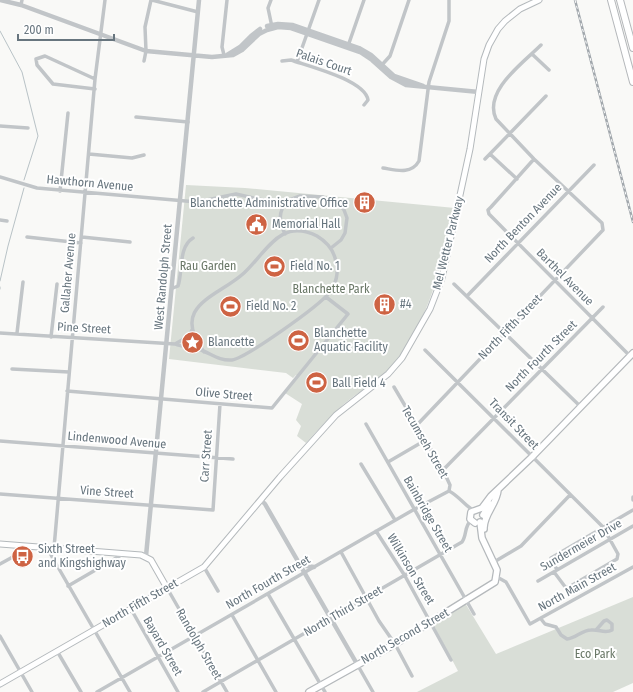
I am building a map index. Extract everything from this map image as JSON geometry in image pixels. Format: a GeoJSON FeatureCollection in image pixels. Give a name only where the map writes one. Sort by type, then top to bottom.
{"type":"FeatureCollection","features":[{"type":"Feature","properties":{"kind":"highway"},"geometry":{"type":"LineString","coordinates":[[611,0],[633,82]]}},
{"type":"Feature","properties":{"kind":"highway"},"geometry":{"type":"LineString","coordinates":[[620,0],[633,48]]}},
{"type":"Feature","properties":{"kind":"main road","name":"Mel Wetter Parkway"},"geometry":{"type":"LineString","coordinates":[[477,92],[481,58],[495,28],[512,11],[530,0]]}},
{"type":"Feature","properties":{"kind":"main road","name":"Mel Wetter Parkway"},"geometry":{"type":"LineString","coordinates":[[261,500],[284,470],[332,417],[386,372],[409,341],[427,308],[439,277],[467,148],[484,59],[498,29],[514,14],[539,0]]}},
{"type":"Feature","properties":{"kind":"main road","name":"North Third Street"},"geometry":{"type":"LineString","coordinates":[[477,522],[470,514],[482,508],[631,354]]}},
{"type":"Feature","properties":{"kind":"main road","name":"North Third Street"},"geometry":{"type":"LineString","coordinates":[[477,522],[498,490]]}},
{"type":"Feature","properties":{"kind":"main road","name":"North Third Street"},"geometry":{"type":"LineString","coordinates":[[477,522],[498,496],[498,490]]}},
{"type":"Feature","properties":{"kind":"main road","name":"North Fifth Street"},"geometry":{"type":"LineString","coordinates":[[0,684],[204,567],[261,500]]}},
{"type":"Feature","properties":{"kind":"main road"},"geometry":{"type":"LineString","coordinates":[[476,510],[483,515]]}},
{"type":"Feature","properties":{"kind":"main road"},"geometry":{"type":"LineString","coordinates":[[477,522],[482,538],[497,570],[497,577]]}},
{"type":"Feature","properties":{"kind":"main road"},"geometry":{"type":"LineString","coordinates":[[0,544],[146,556]]}},
{"type":"Feature","properties":{"kind":"main road","name":"Randolph Street"},"geometry":{"type":"LineString","coordinates":[[146,556],[153,563],[167,588]]}},
{"type":"Feature","properties":{"kind":"main road","name":"North Second Street"},"geometry":{"type":"LineString","coordinates":[[309,692],[394,644],[466,600],[495,582],[497,577]]}},
{"type":"Feature","properties":{"kind":"street"},"geometry":{"type":"LineString","coordinates":[[0,0],[22,2],[101,34],[146,50],[212,57],[233,55],[239,52],[259,34],[272,27],[308,32],[348,46],[381,66],[399,82],[415,87],[423,86],[477,92]]}},
{"type":"Feature","properties":{"kind":"street","name":"Gallaher Avenue"},"geometry":{"type":"LineString","coordinates":[[54,548],[95,79],[106,0]]}},
{"type":"Feature","properties":{"kind":"street"},"geometry":{"type":"LineString","coordinates":[[144,61],[146,50],[145,27],[151,0],[198,12]]}},
{"type":"Feature","properties":{"kind":"street","name":"West Randolph Street"},"geometry":{"type":"LineString","coordinates":[[146,556],[173,288],[199,0]]}},
{"type":"Feature","properties":{"kind":"street"},"geometry":{"type":"LineString","coordinates":[[225,55],[222,47],[227,0]]}},
{"type":"Feature","properties":{"kind":"street"},"geometry":{"type":"LineString","coordinates":[[271,0],[268,8],[272,27]]}},
{"type":"Feature","properties":{"kind":"street"},"geometry":{"type":"LineString","coordinates":[[297,62],[319,0]]}},
{"type":"Feature","properties":{"kind":"street"},"geometry":{"type":"LineString","coordinates":[[348,46],[364,0]]}},
{"type":"Feature","properties":{"kind":"street"},"geometry":{"type":"LineString","coordinates":[[381,66],[390,56],[409,0]]}},
{"type":"Feature","properties":{"kind":"street"},"geometry":{"type":"LineString","coordinates":[[383,168],[408,171],[415,168],[419,161],[429,87],[449,21],[449,0]]}},
{"type":"Feature","properties":{"kind":"street"},"geometry":{"type":"LineString","coordinates":[[541,45],[496,92],[493,112],[496,119],[509,134],[534,159],[569,190]]}},
{"type":"Feature","properties":{"kind":"street"},"geometry":{"type":"LineString","coordinates":[[532,54],[549,70]]}},
{"type":"Feature","properties":{"kind":"street"},"geometry":{"type":"LineString","coordinates":[[95,79],[45,56],[36,59],[37,65],[53,84],[95,89]]}},
{"type":"Feature","properties":{"kind":"street","name":"Palais Court"},"geometry":{"type":"LineString","coordinates":[[282,60],[297,62],[357,84],[368,98],[364,105]]}},
{"type":"Feature","properties":{"kind":"street"},"geometry":{"type":"LineString","coordinates":[[485,159],[546,96]]}},
{"type":"Feature","properties":{"kind":"street"},"geometry":{"type":"LineString","coordinates":[[60,191],[68,113]]}},
{"type":"Feature","properties":{"kind":"street"},"geometry":{"type":"LineString","coordinates":[[136,117],[188,122]]}},
{"type":"Feature","properties":{"kind":"street"},"geometry":{"type":"LineString","coordinates":[[0,126],[28,128]]}},
{"type":"Feature","properties":{"kind":"street"},"geometry":{"type":"LineString","coordinates":[[89,154],[137,158],[144,155]]}},
{"type":"Feature","properties":{"kind":"street"},"geometry":{"type":"LineString","coordinates":[[490,154],[516,179],[534,159]]}},
{"type":"Feature","properties":{"kind":"street","name":"North Benton Avenue"},"geometry":{"type":"LineString","coordinates":[[467,296],[594,165]]}},
{"type":"Feature","properties":{"kind":"street","name":"Hawthorn Avenue"},"geometry":{"type":"LineString","coordinates":[[0,177],[37,188],[60,191],[197,202],[236,194],[272,202],[287,201],[300,196],[309,195],[331,200],[344,210],[347,218],[346,227],[341,240],[331,248]]}},
{"type":"Feature","properties":{"kind":"street","name":"Barthel Avenue"},"geometry":{"type":"LineString","coordinates":[[516,179],[488,210],[490,214],[517,244],[555,280],[592,319],[631,354]]}},
{"type":"Feature","properties":{"kind":"street","name":"North Fifth Street"},"geometry":{"type":"LineString","coordinates":[[416,426],[504,332],[602,232],[602,223],[569,190]]}},
{"type":"Feature","properties":{"kind":"street"},"geometry":{"type":"LineString","coordinates":[[285,234],[280,211],[287,201]]}},
{"type":"Feature","properties":{"kind":"street"},"geometry":{"type":"LineString","coordinates":[[0,220],[8,220]]}},
{"type":"Feature","properties":{"kind":"street"},"geometry":{"type":"LineString","coordinates":[[175,344],[190,336],[194,314],[204,301],[238,278],[270,243],[285,234],[300,231],[309,232],[319,237],[331,248],[336,262],[337,278],[326,297]]}},
{"type":"Feature","properties":{"kind":"street"},"geometry":{"type":"LineString","coordinates":[[27,237],[81,243]]}},
{"type":"Feature","properties":{"kind":"street"},"geometry":{"type":"LineString","coordinates":[[82,237],[130,242]]}},
{"type":"Feature","properties":{"kind":"street"},"geometry":{"type":"LineString","coordinates":[[173,288],[178,286],[181,277],[183,252],[189,240],[193,238]]}},
{"type":"Feature","properties":{"kind":"street"},"geometry":{"type":"LineString","coordinates":[[17,333],[23,282]]}},
{"type":"Feature","properties":{"kind":"street"},"geometry":{"type":"LineString","coordinates":[[51,337],[57,284]]}},
{"type":"Feature","properties":{"kind":"street"},"geometry":{"type":"LineString","coordinates":[[454,284],[581,407]]}},
{"type":"Feature","properties":{"kind":"street","name":"Pine Street"},"geometry":{"type":"LineString","coordinates":[[0,332],[51,337],[167,343],[204,352],[213,358],[222,360],[241,358],[326,297]]}},
{"type":"Feature","properties":{"kind":"street","name":"Olive Street"},"geometry":{"type":"LineString","coordinates":[[67,391],[272,408],[348,314],[326,297]]}},
{"type":"Feature","properties":{"kind":"street","name":"North Fourth Street"},"geometry":{"type":"LineString","coordinates":[[443,470],[603,307]]}},
{"type":"Feature","properties":{"kind":"street"},"geometry":{"type":"LineString","coordinates":[[192,330],[204,352]]}},
{"type":"Feature","properties":{"kind":"street","name":"Transit Street"},"geometry":{"type":"LineString","coordinates":[[425,350],[589,513],[602,527],[618,554],[618,557],[566,588],[556,571]]}},
{"type":"Feature","properties":{"kind":"street"},"geometry":{"type":"LineString","coordinates":[[12,369],[69,372]]}},
{"type":"Feature","properties":{"kind":"street","name":"Tecumseh Street"},"geometry":{"type":"LineString","coordinates":[[394,387],[424,441],[443,470],[450,485],[449,491],[456,494],[465,504],[476,510]]}},
{"type":"Feature","properties":{"kind":"street","name":"Carr Street"},"geometry":{"type":"LineString","coordinates":[[213,510],[220,404]]}},
{"type":"Feature","properties":{"kind":"street","name":"Bainbridge Street"},"geometry":{"type":"LineString","coordinates":[[366,424],[413,510],[474,614]]}},
{"type":"Feature","properties":{"kind":"street","name":"Lindenwood Avenue"},"geometry":{"type":"LineString","coordinates":[[0,441],[233,459]]}},
{"type":"Feature","properties":{"kind":"street"},"geometry":{"type":"LineString","coordinates":[[388,462],[424,441]]}},
{"type":"Feature","properties":{"kind":"street"},"geometry":{"type":"LineString","coordinates":[[361,464],[395,520]]}},
{"type":"Feature","properties":{"kind":"street","name":"North Fourth Street"},"geometry":{"type":"LineString","coordinates":[[97,692],[395,520],[449,491]]}},
{"type":"Feature","properties":{"kind":"street","name":"Vine Street"},"geometry":{"type":"LineString","coordinates":[[0,494],[213,510]]}},
{"type":"Feature","properties":{"kind":"street"},"geometry":{"type":"LineString","coordinates":[[494,562],[521,546],[570,495]]}},
{"type":"Feature","properties":{"kind":"street"},"geometry":{"type":"LineString","coordinates":[[261,500],[265,504],[305,572],[373,692]]}},
{"type":"Feature","properties":{"kind":"street"},"geometry":{"type":"LineString","coordinates":[[556,571],[551,558],[633,510]]}},
{"type":"Feature","properties":{"kind":"street","name":"North Third Street"},"geometry":{"type":"LineString","coordinates":[[203,692],[462,542],[464,539],[466,524],[477,522]]}},
{"type":"Feature","properties":{"kind":"street","name":"Sundermeier Drive"},"geometry":{"type":"LineString","coordinates":[[538,581],[633,526]]}},
{"type":"Feature","properties":{"kind":"street","name":"Wilkinson Street"},"geometry":{"type":"LineString","coordinates":[[376,531],[405,576],[451,660]]}},
{"type":"Feature","properties":{"kind":"street"},"geometry":{"type":"LineString","coordinates":[[0,564],[31,547]]}},
{"type":"Feature","properties":{"kind":"street"},"geometry":{"type":"LineString","coordinates":[[47,548],[130,692]]}},
{"type":"Feature","properties":{"kind":"street"},"geometry":{"type":"LineString","coordinates":[[341,552],[412,676]]}},
{"type":"Feature","properties":{"kind":"street"},"geometry":{"type":"LineString","coordinates":[[68,586],[124,553]]}},
{"type":"Feature","properties":{"kind":"street"},"geometry":{"type":"LineString","coordinates":[[298,561],[306,566],[314,567]]}},
{"type":"Feature","properties":{"kind":"street"},"geometry":{"type":"LineString","coordinates":[[204,567],[218,591]]}},
{"type":"Feature","properties":{"kind":"street","name":"North Main Street"},"geometry":{"type":"LineString","coordinates":[[497,577],[506,582],[530,624],[633,567]]}},
{"type":"Feature","properties":{"kind":"street","name":"Randolph Street"},"geometry":{"type":"LineString","coordinates":[[167,588],[227,692]]}},
{"type":"Feature","properties":{"kind":"street"},"geometry":{"type":"LineString","coordinates":[[268,594],[325,692]]}},
{"type":"Feature","properties":{"kind":"street","name":"Bayard Street"},"geometry":{"type":"LineString","coordinates":[[130,609],[178,692]]}},
{"type":"Feature","properties":{"kind":"street"},"geometry":{"type":"LineString","coordinates":[[232,615],[276,692]]}},
{"type":"Feature","properties":{"kind":"street"},"geometry":{"type":"LineString","coordinates":[[541,619],[545,624],[556,627],[561,635],[567,639],[584,631],[597,629]]}},
{"type":"Feature","properties":{"kind":"street"},"geometry":{"type":"LineString","coordinates":[[0,636],[32,692]]}},
{"type":"Feature","properties":{"kind":"street"},"geometry":{"type":"LineString","coordinates":[[57,651],[81,692]]}},
{"type":"Feature","properties":{"kind":"green space","name":"Blanchette Park"},"geometry":{"type":"Polygon","coordinates":[[[186,185],[245,188],[455,208],[432,294],[413,335],[387,371],[344,404],[306,443],[297,436],[301,426],[296,420],[302,404],[285,393],[298,375],[293,378],[286,373],[169,359],[186,185]]]}},
{"type":"Feature","properties":{"kind":"green space","name":"Eco Park"},"geometry":{"type":"Polygon","coordinates":[[[633,597],[633,683],[613,692],[417,692],[458,671],[432,622],[465,603],[496,654],[633,597]]]}},
{"type":"Feature","properties":{"kind":"waterway"},"geometry":{"type":"LineString","coordinates":[[0,31],[22,72],[38,136],[24,180]]}},
{"type":"Feature","properties":{"kind":"waterway"},"geometry":{"type":"LineString","coordinates":[[0,281],[24,188]]}},
{"type":"Feature","properties":{"kind":"railway"},"geometry":{"type":"LineString","coordinates":[[575,0],[633,222]]}},
{"type":"Feature","properties":{"kind":"place","name":"Blanchette Administrative Office"},"geometry":{"type":"Point","coordinates":[364,203]}},
{"type":"Feature","properties":{"kind":"place","name":"Memorial Hall"},"geometry":{"type":"Point","coordinates":[256,224]}},
{"type":"Feature","properties":{"kind":"place","name":"Field No. 1"},"geometry":{"type":"Point","coordinates":[274,266]}},
{"type":"Feature","properties":{"kind":"place","name":"#4"},"geometry":{"type":"Point","coordinates":[385,304]}},
{"type":"Feature","properties":{"kind":"place","name":"Field No. 2"},"geometry":{"type":"Point","coordinates":[230,306]}},
{"type":"Feature","properties":{"kind":"place","name":"Blanchette Aquatic Facility"},"geometry":{"type":"Point","coordinates":[298,340]}},
{"type":"Feature","properties":{"kind":"place","name":"Blancette"},"geometry":{"type":"Point","coordinates":[192,342]}},
{"type":"Feature","properties":{"kind":"place","name":"Ball Field 4"},"geometry":{"type":"Point","coordinates":[316,383]}},
{"type":"Feature","properties":{"kind":"place","name":"Sixth Street and Kingshighway"},"geometry":{"type":"Point","coordinates":[23,556]}},
{"type":"Feature","properties":{"kind":"park label","name":"Rau Garden"},"geometry":{"type":"Point","coordinates":[208,266]}}]}
